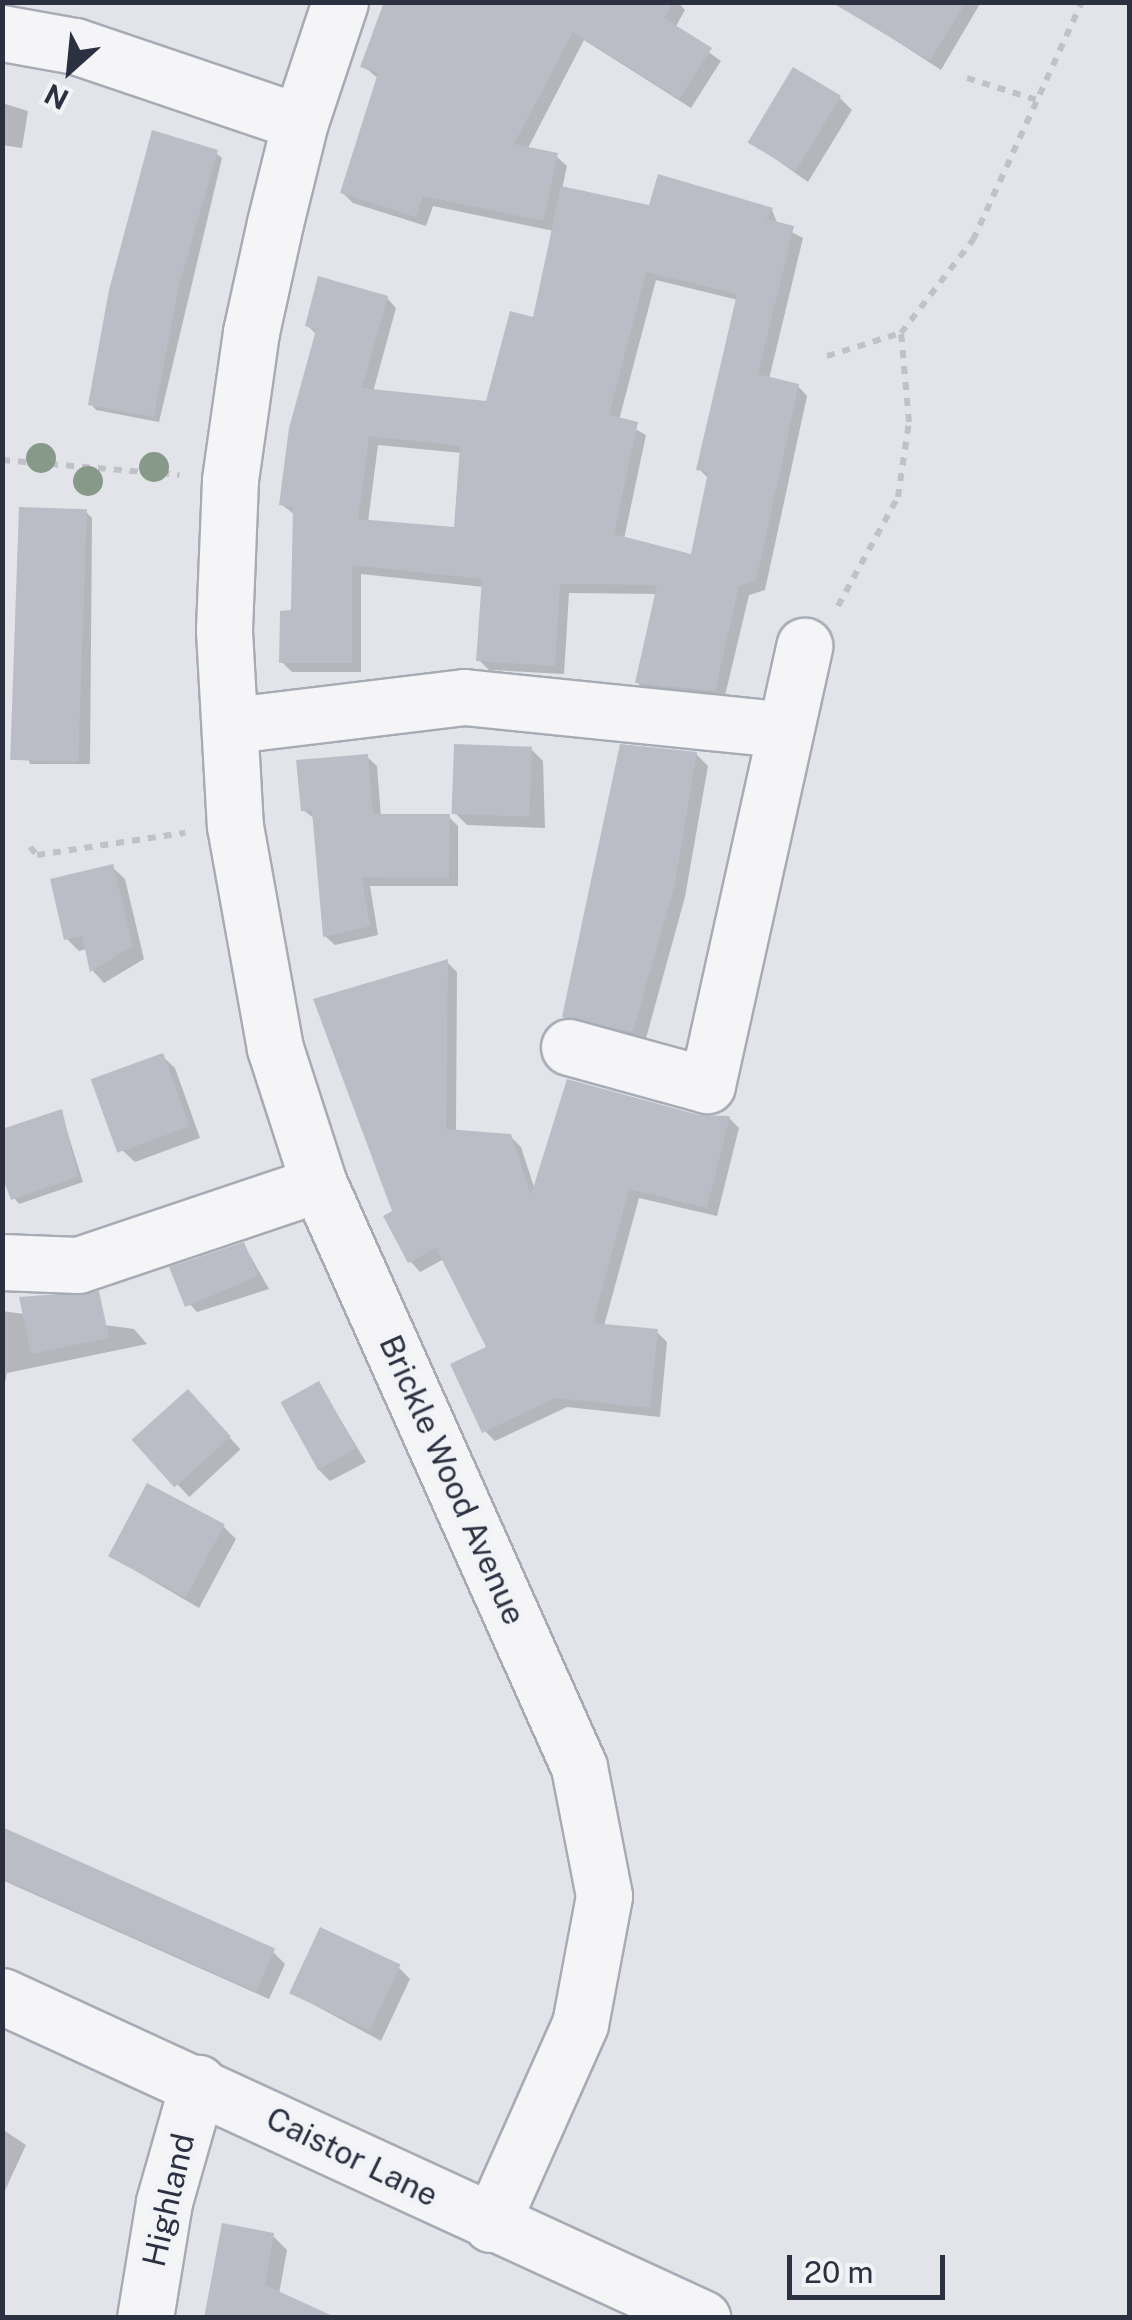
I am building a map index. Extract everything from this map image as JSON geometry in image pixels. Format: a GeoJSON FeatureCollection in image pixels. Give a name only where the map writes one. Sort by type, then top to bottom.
{"type":"FeatureCollection","features":[{"type":"Feature","properties":{"kind":"street","name":"Brickle Wood Avenue"},"geometry":{"type":"LineString","coordinates":[[340,2],[300,122],[251,332],[230,480],[224,631],[233,724],[235,826],[274,1048],[320,1184],[579,1766],[604,1896],[580,2024],[491,2224]]}},
{"type":"Feature","properties":{"kind":"street"},"geometry":{"type":"LineString","coordinates":[[2,33],[75,46],[300,122]]}},
{"type":"Feature","properties":{"kind":"street"},"geometry":{"type":"LineString","coordinates":[[569,1047],[708,1085],[781,729],[804,646]]}},
{"type":"Feature","properties":{"kind":"street"},"geometry":{"type":"LineString","coordinates":[[233,724],[464,698],[781,729]]}},
{"type":"Feature","properties":{"kind":"street"},"geometry":{"type":"LineString","coordinates":[[2,1262],[78,1265],[320,1184]]}},
{"type":"Feature","properties":{"kind":"street","name":"Caistor Lane"},"geometry":{"type":"LineString","coordinates":[[2,1996],[702,2318]]}},
{"type":"Feature","properties":{"kind":"street","name":"Highland"},"geometry":{"type":"LineString","coordinates":[[145,2318],[164,2202],[198,2083]]}},
{"type":"Feature","properties":{"kind":"path"},"geometry":{"type":"LineString","coordinates":[[827,356],[901,334],[973,240],[1082,2]]}},
{"type":"Feature","properties":{"kind":"path"},"geometry":{"type":"LineString","coordinates":[[968,78],[1037,100]]}},
{"type":"Feature","properties":{"kind":"path"},"geometry":{"type":"LineString","coordinates":[[804,646],[848,595],[898,497],[909,422],[901,334]]}},
{"type":"Feature","properties":{"kind":"path"},"geometry":{"type":"LineString","coordinates":[[2,460],[230,480]]}},
{"type":"Feature","properties":{"kind":"path"},"geometry":{"type":"LineString","coordinates":[[30,847],[37,854],[235,826]]}},
{"type":"Feature","properties":{"kind":"building"},"geometry":{"type":"Polygon","coordinates":[[[384,2],[673,2],[664,18],[712,48],[679,99],[573,32],[514,144],[558,153],[543,221],[423,196],[416,217],[340,193],[378,73],[360,67],[384,2]]]}},
{"type":"Feature","properties":{"kind":"building"},"geometry":{"type":"Polygon","coordinates":[[[831,2],[966,2],[930,61],[831,2]]]}},
{"type":"Feature","properties":{"kind":"building"},"geometry":{"type":"Polygon","coordinates":[[[793,67],[841,96],[796,171],[748,142],[793,67]]]}},
{"type":"Feature","properties":{"kind":"building"},"geometry":{"type":"Polygon","coordinates":[[[152,130],[218,150],[179,285],[154,417],[88,405],[109,290],[152,130]]]}},
{"type":"Feature","properties":{"kind":"building"},"geometry":{"type":"Polygon","coordinates":[[[658,174],[773,208],[766,219],[794,226],[758,374],[799,384],[756,581],[739,586],[715,691],[635,683],[657,585],[560,584],[555,666],[476,661],[482,579],[352,565],[352,663],[279,663],[280,611],[291,610],[293,507],[279,505],[289,428],[316,330],[305,326],[318,276],[388,296],[362,388],[486,401],[510,311],[533,317],[561,186],[649,205],[658,174]],[[646,272],[609,415],[638,422],[614,534],[691,554],[708,472],[696,470],[737,294],[646,272]],[[369,436],[358,519],[454,527],[460,446],[369,436]]]}},
{"type":"Feature","properties":{"kind":"building"},"geometry":{"type":"Polygon","coordinates":[[[19,507],[87,509],[78,762],[10,760],[19,507]]]}},
{"type":"Feature","properties":{"kind":"building"},"geometry":{"type":"Polygon","coordinates":[[[454,744],[532,747],[530,817],[452,814],[454,744]]]}},
{"type":"Feature","properties":{"kind":"building"},"geometry":{"type":"Polygon","coordinates":[[[620,744],[697,752],[675,884],[633,1032],[562,1017],[620,744]]]}},
{"type":"Feature","properties":{"kind":"building"},"geometry":{"type":"Polygon","coordinates":[[[368,754],[373,814],[450,814],[449,878],[362,877],[370,926],[323,937],[312,811],[301,811],[296,760],[368,754]]]}},
{"type":"Feature","properties":{"kind":"building"},"geometry":{"type":"Polygon","coordinates":[[[113,864],[133,946],[90,972],[82,936],[64,940],[50,879],[113,864]]]}},
{"type":"Feature","properties":{"kind":"building"},"geometry":{"type":"Polygon","coordinates":[[[448,959],[446,1129],[511,1134],[531,1195],[567,1079],[699,1115],[730,1116],[707,1208],[629,1189],[593,1323],[658,1329],[650,1408],[555,1398],[482,1433],[450,1364],[486,1347],[436,1248],[408,1263],[383,1216],[392,1211],[313,999],[448,959]]]}},
{"type":"Feature","properties":{"kind":"building"},"geometry":{"type":"Polygon","coordinates":[[[163,1053],[190,1126],[117,1153],[91,1079],[163,1053]]]}},
{"type":"Feature","properties":{"kind":"building"},"geometry":{"type":"Polygon","coordinates":[[[62,1109],[78,1177],[11,1200],[2,1176],[2,1129],[62,1109]]]}},
{"type":"Feature","properties":{"kind":"building"},"geometry":{"type":"Polygon","coordinates":[[[244,1242],[258,1276],[185,1307],[169,1267],[244,1242]]]}},
{"type":"Feature","properties":{"kind":"building"},"geometry":{"type":"Polygon","coordinates":[[[99,1291],[109,1338],[31,1354],[19,1297],[99,1291]]]}},
{"type":"Feature","properties":{"kind":"building"},"geometry":{"type":"Polygon","coordinates":[[[319,1381],[356,1448],[318,1470],[281,1402],[319,1381]]]}},
{"type":"Feature","properties":{"kind":"building"},"geometry":{"type":"Polygon","coordinates":[[[188,1389],[231,1437],[174,1487],[132,1440],[188,1389]]]}},
{"type":"Feature","properties":{"kind":"building"},"geometry":{"type":"Polygon","coordinates":[[[147,1483],[225,1524],[186,1598],[108,1556],[147,1483]]]}},
{"type":"Feature","properties":{"kind":"building"},"geometry":{"type":"Polygon","coordinates":[[[2,1827],[275,1949],[256,1992],[2,1878],[2,1827]]]}},
{"type":"Feature","properties":{"kind":"building"},"geometry":{"type":"Polygon","coordinates":[[[320,1927],[401,1965],[370,2031],[289,1993],[320,1927]]]}},
{"type":"Feature","properties":{"kind":"building"},"geometry":{"type":"Polygon","coordinates":[[[222,2223],[274,2233],[265,2285],[337,2318],[204,2318],[222,2223]]]}}]}
